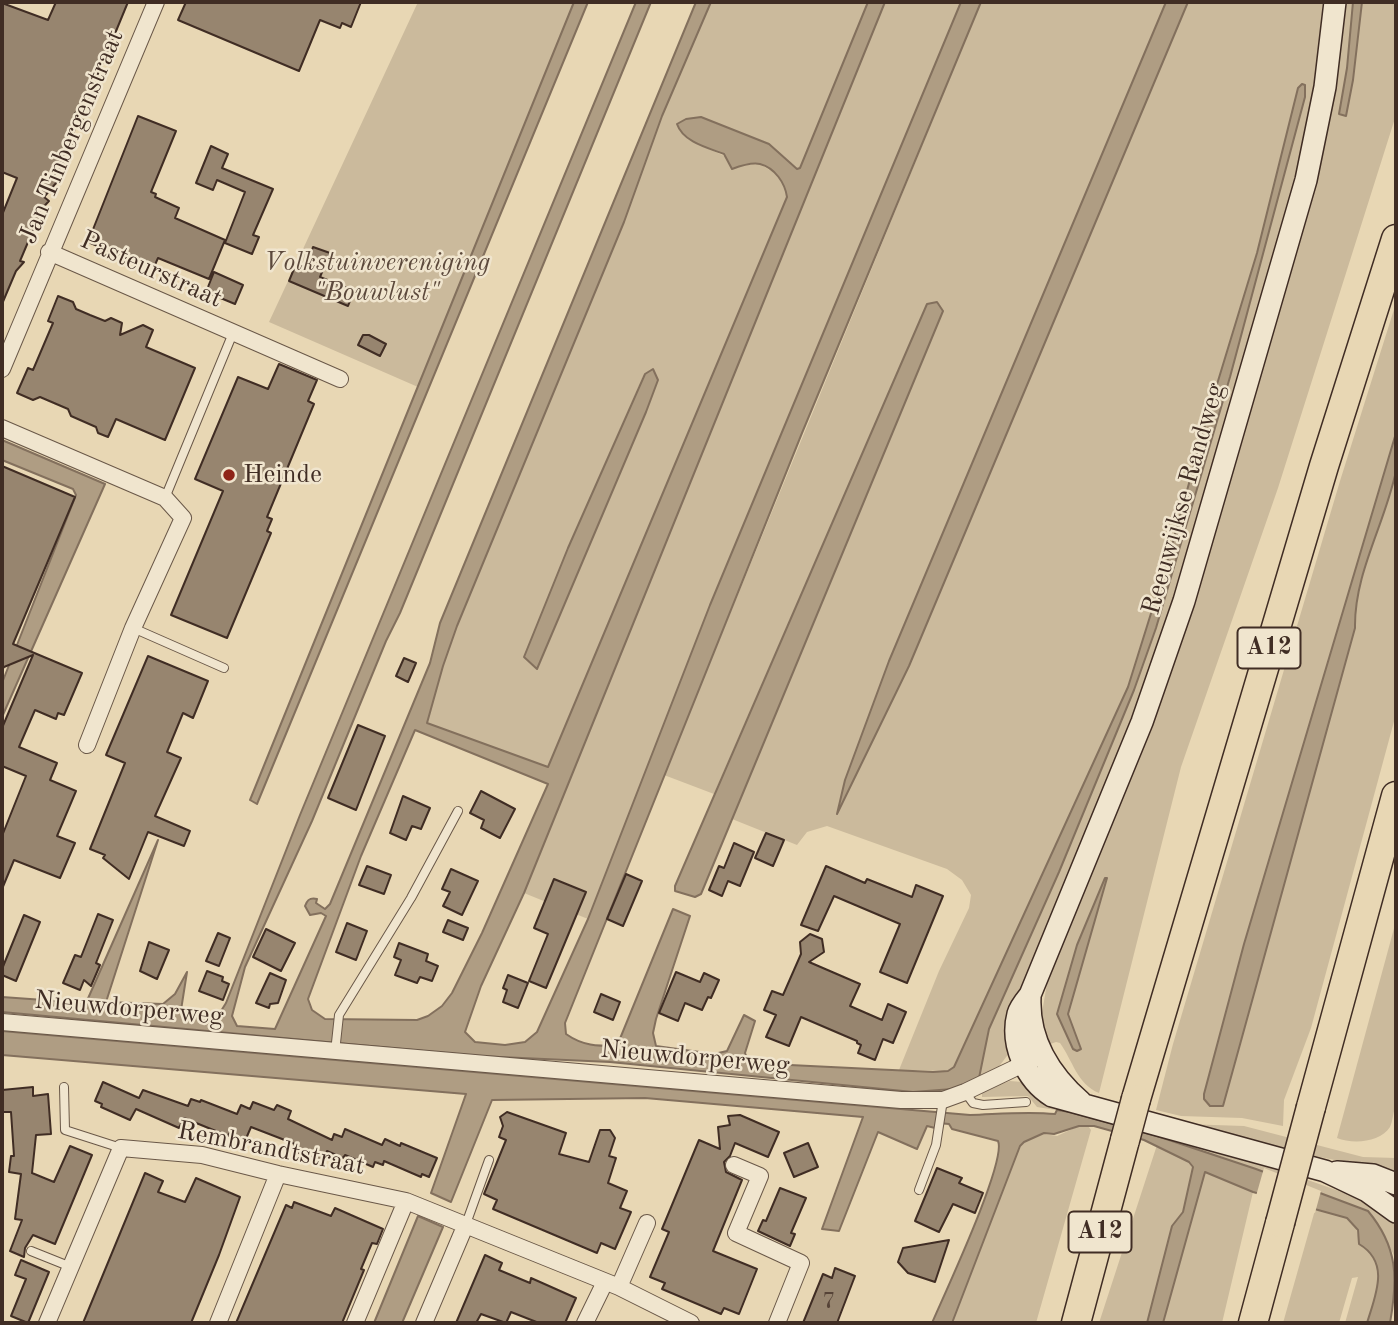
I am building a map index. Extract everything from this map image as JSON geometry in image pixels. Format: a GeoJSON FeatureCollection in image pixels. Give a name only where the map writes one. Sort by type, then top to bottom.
{"type":"FeatureCollection","features":[{"type":"Feature","properties":{"kind":"highway","name":"A12"},"geometry":{"type":"LineString","coordinates":[[1076,1323],[1136,1099],[1324,466],[1396,239]]}},
{"type":"Feature","properties":{"kind":"highway"},"geometry":{"type":"LineString","coordinates":[[1253,1323],[1396,796]]}},
{"type":"Feature","properties":{"kind":"main road","name":"Reeuwijkse Randweg"},"geometry":{"type":"LineString","coordinates":[[1335,2],[1325,87],[1306,180],[1184,601],[1142,722],[1030,995],[1030,1016],[1033,1059],[1085,1105],[1325,1171],[1359,1187],[1396,1212]]}},
{"type":"Feature","properties":{"kind":"main road","name":"Reeuwijkse Randweg"},"geometry":{"type":"LineString","coordinates":[[1325,1171],[1373,1175],[1396,1184]]}},
{"type":"Feature","properties":{"kind":"street","name":"Jan Tinbergenstraat"},"geometry":{"type":"LineString","coordinates":[[2,369],[156,2]]}},
{"type":"Feature","properties":{"kind":"street","name":"Pasteurstraat"},"geometry":{"type":"LineString","coordinates":[[49,252],[340,379]]}},
{"type":"Feature","properties":{"kind":"street"},"geometry":{"type":"LineString","coordinates":[[2,428],[165,498],[183,518],[133,628],[87,745]]}},
{"type":"Feature","properties":{"kind":"street","name":"Nieuwdorperweg"},"geometry":{"type":"LineString","coordinates":[[2,1022],[335,1048],[943,1102],[1033,1059]]}},
{"type":"Feature","properties":{"kind":"street"},"geometry":{"type":"LineString","coordinates":[[47,1323],[121,1148]]}},
{"type":"Feature","properties":{"kind":"street","name":"Rembrandtstraat"},"geometry":{"type":"LineString","coordinates":[[121,1148],[202,1155],[406,1201],[612,1284],[691,1323]]}},
{"type":"Feature","properties":{"kind":"street"},"geometry":{"type":"LineString","coordinates":[[734,1165],[760,1176],[736,1233],[801,1263],[777,1323]]}},
{"type":"Feature","properties":{"kind":"street"},"geometry":{"type":"LineString","coordinates":[[218,1323],[278,1174]]}},
{"type":"Feature","properties":{"kind":"street"},"geometry":{"type":"LineString","coordinates":[[355,1323],[406,1201]]}},
{"type":"Feature","properties":{"kind":"street"},"geometry":{"type":"LineString","coordinates":[[585,1323],[612,1284],[647,1223]]}},
{"type":"Feature","properties":{"kind":"street"},"geometry":{"type":"LineString","coordinates":[[424,1323],[467,1224]]}},
{"type":"Feature","properties":{"kind":"lane","name":"Pasteurstraat"},"geometry":{"type":"LineString","coordinates":[[165,498],[233,333]]}},
{"type":"Feature","properties":{"kind":"lane"},"geometry":{"type":"LineString","coordinates":[[133,628],[224,668]]}},
{"type":"Feature","properties":{"kind":"lane"},"geometry":{"type":"LineString","coordinates":[[335,1048],[339,1015],[411,898],[458,811]]}},
{"type":"Feature","properties":{"kind":"lane","name":"Rembrandtstraat"},"geometry":{"type":"LineString","coordinates":[[64,1087],[65,1130],[121,1148]]}},
{"type":"Feature","properties":{"kind":"lane"},"geometry":{"type":"LineString","coordinates":[[965,1092],[973,1103],[983,1105],[1026,1102]]}},
{"type":"Feature","properties":{"kind":"lane"},"geometry":{"type":"LineString","coordinates":[[919,1190],[936,1146],[943,1102]]}},
{"type":"Feature","properties":{"kind":"lane"},"geometry":{"type":"LineString","coordinates":[[467,1224],[489,1160]]}},
{"type":"Feature","properties":{"kind":"lane"},"geometry":{"type":"LineString","coordinates":[[31,1251],[71,1266]]}},
{"type":"Feature","properties":{"kind":"green space","name":"Volkstuinvereniging \"Bouwlust\""},"geometry":{"type":"Polygon","coordinates":[[[418,2],[574,2],[418,387],[269,322],[418,2]]]}},
{"type":"Feature","properties":{"kind":"green space"},"geometry":{"type":"Polygon","coordinates":[[[711,2],[868,2],[800,168],[797,169],[769,144],[701,117],[686,119],[694,142],[744,165],[760,164],[776,174],[786,187],[787,197],[548,768],[427,723],[457,626],[624,222],[662,116],[711,2]],[[644,374],[568,548],[524,657],[538,668],[646,412],[658,379],[644,374]]]}},
{"type":"Feature","properties":{"kind":"green space"},"geometry":{"type":"Polygon","coordinates":[[[885,2],[961,2],[710,605],[588,919],[524,893],[885,2]]]}},
{"type":"Feature","properties":{"kind":"green space"},"geometry":{"type":"Polygon","coordinates":[[[981,2],[1166,2],[889,661],[845,780],[839,810],[909,666],[1188,2],[1323,2],[1317,75],[1293,188],[1196,529],[1146,684],[1016,1002],[1010,1052],[997,1069],[979,1078],[989,1029],[1156,628],[1230,377],[1305,97],[1302,85],[1298,88],[1257,253],[1128,687],[954,1067],[948,1071],[899,1070],[939,971],[969,908],[971,895],[962,880],[947,869],[827,826],[807,832],[797,845],[732,819],[943,311],[937,302],[927,304],[714,794],[664,775],[981,2]]]}},
{"type":"Feature","properties":{"kind":"green space"},"geometry":{"type":"Polygon","coordinates":[[[1343,2],[1353,2],[1347,68],[1339,113],[1353,80],[1362,2],[1396,2],[1396,115],[1278,488],[1181,767],[1099,1093],[1080,1078],[1060,1043],[1045,1046],[1041,1019],[1048,977],[1159,706],[1203,569],[1343,2]]]}},
{"type":"Feature","properties":{"kind":"green space"},"geometry":{"type":"Polygon","coordinates":[[[1396,303],[1396,433],[1244,944],[1204,1096],[1207,1103],[1223,1106],[1355,628],[1364,568],[1396,470],[1396,714],[1311,1028],[1284,1100],[1283,1126],[1242,1118],[1181,1116],[1156,1110],[1173,1044],[1340,481],[1396,303]]]}},
{"type":"Feature","properties":{"kind":"green space"},"geometry":{"type":"Polygon","coordinates":[[[1396,921],[1396,1105],[1390,1127],[1380,1136],[1365,1141],[1343,1140],[1337,1138],[1396,921]]]}},
{"type":"Feature","properties":{"kind":"green space"},"geometry":{"type":"Polygon","coordinates":[[[1010,1081],[1022,1082],[1075,1113],[1037,1107],[1028,1096],[982,1097],[982,1091],[1010,1081]]]}},
{"type":"Feature","properties":{"kind":"green space"},"geometry":{"type":"Polygon","coordinates":[[[1184,1124],[1244,1126],[1363,1157],[1396,1158],[1396,1177],[1354,1164],[1266,1146],[1184,1124]]]}},
{"type":"Feature","properties":{"kind":"green space"},"geometry":{"type":"Polygon","coordinates":[[[1079,1126],[1088,1126],[1091,1130],[1036,1323],[952,1323],[1020,1146],[1045,1132],[1057,1136],[1079,1126]]]}},
{"type":"Feature","properties":{"kind":"green space"},"geometry":{"type":"Polygon","coordinates":[[[1157,1136],[1257,1162],[1370,1203],[1396,1221],[1396,1259],[1368,1211],[1157,1136]]]}},
{"type":"Feature","properties":{"kind":"green space"},"geometry":{"type":"Polygon","coordinates":[[[1157,1145],[1189,1162],[1193,1169],[1183,1212],[1172,1226],[1147,1323],[1099,1323],[1157,1145]]]}},
{"type":"Feature","properties":{"kind":"green space"},"geometry":{"type":"Polygon","coordinates":[[[1205,1172],[1253,1192],[1222,1323],[1163,1323],[1205,1172]]]}},
{"type":"Feature","properties":{"kind":"green space"},"geometry":{"type":"Polygon","coordinates":[[[1315,1210],[1340,1215],[1351,1221],[1358,1234],[1359,1244],[1375,1261],[1378,1280],[1367,1323],[1345,1323],[1358,1277],[1352,1278],[1339,1323],[1283,1323],[1315,1210]]]}},
{"type":"Feature","properties":{"kind":"shaded area"},"geometry":{"type":"Polygon","coordinates":[[[574,2],[588,2],[257,804],[250,800],[574,2]]]}},
{"type":"Feature","properties":{"kind":"shaded area"},"geometry":{"type":"Polygon","coordinates":[[[636,2],[651,2],[400,613],[312,821],[245,967],[232,1016],[237,1026],[275,1029],[326,916],[321,913],[310,915],[305,906],[312,898],[317,899],[316,903],[325,909],[330,904],[430,663],[440,623],[696,2],[711,2],[662,116],[624,222],[457,626],[427,723],[548,767],[787,197],[782,181],[770,169],[753,164],[732,169],[724,154],[690,140],[677,124],[686,119],[701,117],[769,144],[797,169],[800,168],[868,2],[885,2],[524,893],[481,986],[465,1032],[475,1042],[505,1045],[525,1042],[537,1032],[588,919],[710,605],[961,2],[981,2],[802,433],[565,1023],[566,1034],[578,1041],[617,1046],[673,909],[690,916],[656,1019],[653,1033],[656,1046],[714,1054],[727,1051],[744,1015],[755,1021],[745,1053],[749,1063],[933,1072],[948,1071],[954,1067],[1128,687],[1257,253],[1298,88],[1302,84],[1305,85],[1305,97],[1230,377],[1156,628],[1134,690],[1059,872],[989,1029],[979,1078],[953,1089],[913,1092],[610,1062],[478,1056],[2,1012],[2,997],[86,1003],[158,840],[106,1002],[163,1004],[175,994],[187,972],[181,1010],[188,1017],[216,1019],[226,1003],[300,815],[636,2]],[[415,730],[361,856],[308,999],[312,1010],[325,1019],[417,1020],[442,1006],[452,993],[482,933],[548,784],[415,730]]]}},
{"type":"Feature","properties":{"kind":"shaded area"},"geometry":{"type":"Polygon","coordinates":[[[1166,2],[1188,2],[909,666],[837,814],[845,780],[889,661],[1166,2]]]}},
{"type":"Feature","properties":{"kind":"shaded area"},"geometry":{"type":"Polygon","coordinates":[[[1353,2],[1362,2],[1346,116],[1339,114],[1347,68],[1353,2]]]}},
{"type":"Feature","properties":{"kind":"shaded area"},"geometry":{"type":"Polygon","coordinates":[[[937,302],[943,311],[701,894],[695,897],[675,891],[927,304],[937,302]]]}},
{"type":"Feature","properties":{"kind":"shaded area"},"geometry":{"type":"Polygon","coordinates":[[[653,369],[658,380],[646,412],[537,669],[524,657],[568,548],[645,374],[653,369]]]}},
{"type":"Feature","properties":{"kind":"shaded area"},"geometry":{"type":"Polygon","coordinates":[[[1396,433],[1397,466],[1391,491],[1359,588],[1355,628],[1223,1106],[1210,1106],[1204,1099],[1204,1094],[1244,944],[1396,433]]]}},
{"type":"Feature","properties":{"kind":"shaded area"},"geometry":{"type":"Polygon","coordinates":[[[2,440],[105,484],[2,717],[2,683],[76,495],[73,489],[2,460],[2,440]]]}},
{"type":"Feature","properties":{"kind":"shaded area"},"geometry":{"type":"Polygon","coordinates":[[[1105,878],[1068,1014],[1081,1049],[1077,1051],[1073,1049],[1057,1014],[1077,945],[1105,878]]]}},
{"type":"Feature","properties":{"kind":"shaded area"},"geometry":{"type":"Polygon","coordinates":[[[2,1031],[970,1115],[1055,1114],[1057,1110],[1070,1112],[1157,1136],[1368,1211],[1385,1237],[1393,1264],[1394,1292],[1390,1323],[1367,1323],[1376,1291],[1378,1270],[1369,1252],[1359,1244],[1358,1230],[1347,1218],[1253,1192],[1205,1172],[1163,1323],[1147,1323],[1172,1226],[1183,1212],[1193,1167],[1189,1162],[1144,1140],[1094,1126],[1079,1126],[1054,1134],[1044,1133],[1020,1146],[952,1323],[932,1323],[984,1200],[998,1153],[998,1141],[952,1129],[949,1124],[938,1123],[935,1128],[927,1126],[917,1149],[878,1132],[839,1231],[822,1229],[863,1117],[645,1098],[492,1100],[451,1202],[431,1193],[466,1094],[2,1055],[2,1031]]]}},
{"type":"Feature","properties":{"kind":"shaded area"},"geometry":{"type":"Polygon","coordinates":[[[418,1216],[443,1227],[402,1323],[374,1323],[418,1216]]]}},
{"type":"Feature","properties":{"kind":"pier"},"geometry":{"type":"Polygon","coordinates":[[[1264,1168],[1321,1191],[1315,1213],[1256,1196],[1264,1168]]]}},
{"type":"Feature","properties":{"kind":"building"},"geometry":{"type":"Polygon","coordinates":[[[56,2],[128,2],[107,53],[110,55],[102,64],[88,98],[91,102],[75,113],[83,120],[75,129],[69,143],[73,146],[65,154],[56,157],[65,164],[51,178],[57,182],[44,197],[49,201],[36,215],[42,220],[34,228],[20,261],[24,262],[16,271],[2,304],[2,215],[17,178],[2,172],[2,3],[48,20],[56,2]]]}},
{"type":"Feature","properties":{"kind":"building"},"geometry":{"type":"Polygon","coordinates":[[[186,2],[361,2],[351,27],[342,23],[340,28],[320,20],[299,71],[178,20],[186,2]]]}},
{"type":"Feature","properties":{"kind":"building"},"geometry":{"type":"Polygon","coordinates":[[[138,116],[176,131],[151,192],[156,194],[155,197],[179,208],[175,218],[225,240],[209,279],[158,258],[154,267],[88,242],[138,116]]]}},
{"type":"Feature","properties":{"kind":"building"},"geometry":{"type":"Polygon","coordinates":[[[211,146],[228,154],[222,168],[273,189],[253,235],[259,237],[252,254],[225,243],[245,192],[217,180],[213,190],[196,183],[211,146]]]}},
{"type":"Feature","properties":{"kind":"building"},"geometry":{"type":"Polygon","coordinates":[[[313,247],[330,253],[320,277],[354,291],[348,306],[289,281],[296,264],[305,268],[313,247]]]}},
{"type":"Feature","properties":{"kind":"building"},"geometry":{"type":"Polygon","coordinates":[[[214,272],[243,285],[235,304],[206,292],[214,272]]]}},
{"type":"Feature","properties":{"kind":"building"},"geometry":{"type":"Polygon","coordinates":[[[58,296],[73,302],[76,309],[90,315],[105,321],[111,318],[122,323],[120,335],[143,325],[153,330],[146,347],[195,368],[165,440],[116,419],[108,437],[98,433],[96,427],[71,416],[68,409],[40,397],[33,400],[17,393],[28,368],[33,370],[53,323],[48,321],[58,296]]]}},
{"type":"Feature","properties":{"kind":"building"},"geometry":{"type":"Polygon","coordinates":[[[363,335],[369,335],[386,344],[380,356],[358,345],[363,335]]]}},
{"type":"Feature","properties":{"kind":"building"},"geometry":{"type":"Polygon","coordinates":[[[279,364],[317,380],[308,401],[314,404],[267,517],[272,519],[267,531],[271,533],[227,638],[171,615],[223,491],[195,479],[238,377],[268,389],[279,364]]]}},
{"type":"Feature","properties":{"kind":"building"},"geometry":{"type":"Polygon","coordinates":[[[2,466],[75,497],[13,644],[82,673],[64,715],[58,713],[56,719],[35,710],[19,747],[57,763],[50,780],[76,791],[57,836],[75,843],[60,878],[14,860],[2,889],[2,836],[26,776],[2,766],[2,728],[33,655],[2,670],[2,466]]]}},
{"type":"Feature","properties":{"kind":"building"},"geometry":{"type":"Polygon","coordinates":[[[148,656],[208,681],[193,718],[183,713],[167,752],[181,758],[155,816],[190,831],[184,846],[148,832],[129,879],[103,858],[105,855],[90,849],[125,763],[106,755],[148,656]]]}},
{"type":"Feature","properties":{"kind":"building"},"geometry":{"type":"Polygon","coordinates":[[[404,658],[416,663],[408,682],[396,676],[404,658]]]}},
{"type":"Feature","properties":{"kind":"building"},"geometry":{"type":"Polygon","coordinates":[[[358,725],[385,736],[356,810],[328,798],[358,725]]]}},
{"type":"Feature","properties":{"kind":"building"},"geometry":{"type":"Polygon","coordinates":[[[481,791],[515,809],[500,838],[481,828],[484,820],[470,813],[481,791]]]}},
{"type":"Feature","properties":{"kind":"building"},"geometry":{"type":"Polygon","coordinates":[[[403,796],[430,808],[421,829],[412,826],[406,840],[390,833],[403,796]]]}},
{"type":"Feature","properties":{"kind":"building"},"geometry":{"type":"Polygon","coordinates":[[[766,833],[784,840],[773,866],[755,858],[766,833]]]}},
{"type":"Feature","properties":{"kind":"building"},"geometry":{"type":"Polygon","coordinates":[[[734,843],[754,852],[740,886],[728,881],[722,896],[709,890],[719,866],[724,868],[734,843]]]}},
{"type":"Feature","properties":{"kind":"building"},"geometry":{"type":"Polygon","coordinates":[[[367,866],[391,875],[384,894],[359,885],[367,866]]]}},
{"type":"Feature","properties":{"kind":"building"},"geometry":{"type":"Polygon","coordinates":[[[826,866],[865,883],[867,879],[912,897],[916,885],[943,896],[907,983],[880,972],[900,924],[834,896],[818,931],[801,925],[826,866]]]}},
{"type":"Feature","properties":{"kind":"building"},"geometry":{"type":"Polygon","coordinates":[[[451,869],[478,881],[462,915],[443,906],[450,892],[442,889],[451,869]]]}},
{"type":"Feature","properties":{"kind":"building"},"geometry":{"type":"Polygon","coordinates":[[[626,874],[642,881],[623,926],[607,919],[626,874]]]}},
{"type":"Feature","properties":{"kind":"building"},"geometry":{"type":"Polygon","coordinates":[[[554,879],[586,892],[546,988],[529,981],[548,934],[534,928],[554,879]]]}},
{"type":"Feature","properties":{"kind":"building"},"geometry":{"type":"Polygon","coordinates":[[[98,914],[113,920],[96,963],[100,965],[91,986],[84,980],[80,990],[63,983],[75,955],[81,957],[98,914]]]}},
{"type":"Feature","properties":{"kind":"building"},"geometry":{"type":"Polygon","coordinates":[[[24,915],[40,922],[16,981],[2,975],[2,969],[24,915]]]}},
{"type":"Feature","properties":{"kind":"building"},"geometry":{"type":"Polygon","coordinates":[[[448,920],[468,928],[463,940],[443,932],[448,920]]]}},
{"type":"Feature","properties":{"kind":"building"},"geometry":{"type":"Polygon","coordinates":[[[347,923],[367,931],[356,960],[336,952],[347,923]]]}},
{"type":"Feature","properties":{"kind":"building"},"geometry":{"type":"Polygon","coordinates":[[[266,929],[295,943],[281,971],[253,957],[266,929]]]}},
{"type":"Feature","properties":{"kind":"building"},"geometry":{"type":"Polygon","coordinates":[[[218,933],[230,938],[219,966],[206,961],[218,933]]]}},
{"type":"Feature","properties":{"kind":"building"},"geometry":{"type":"Polygon","coordinates":[[[810,934],[822,939],[824,952],[809,962],[860,984],[850,1006],[882,1020],[888,1004],[906,1012],[893,1043],[883,1039],[875,1060],[858,1053],[861,1045],[857,1041],[801,1017],[789,1046],[766,1037],[776,1015],[764,1010],[772,991],[783,995],[801,954],[800,942],[810,934]]]}},
{"type":"Feature","properties":{"kind":"building"},"geometry":{"type":"Polygon","coordinates":[[[149,942],[169,950],[157,979],[140,971],[149,942]]]}},
{"type":"Feature","properties":{"kind":"building"},"geometry":{"type":"Polygon","coordinates":[[[399,943],[428,954],[426,961],[438,966],[432,981],[420,977],[417,983],[395,975],[401,960],[394,957],[399,943]]]}},
{"type":"Feature","properties":{"kind":"building"},"geometry":{"type":"Polygon","coordinates":[[[207,971],[223,977],[222,981],[229,984],[223,1000],[199,991],[207,971]]]}},
{"type":"Feature","properties":{"kind":"building"},"geometry":{"type":"Polygon","coordinates":[[[676,972],[700,982],[704,973],[719,980],[702,1010],[685,1003],[678,1021],[659,1013],[676,972]]]}},
{"type":"Feature","properties":{"kind":"building"},"geometry":{"type":"Polygon","coordinates":[[[270,973],[286,980],[278,1003],[270,1004],[269,1008],[256,1003],[270,973]]]}},
{"type":"Feature","properties":{"kind":"building"},"geometry":{"type":"Polygon","coordinates":[[[508,975],[528,983],[518,1008],[503,1002],[507,990],[503,988],[508,975]]]}},
{"type":"Feature","properties":{"kind":"building"},"geometry":{"type":"Polygon","coordinates":[[[601,994],[620,1002],[613,1020],[594,1012],[601,994]]]}},
{"type":"Feature","properties":{"kind":"building"},"geometry":{"type":"Polygon","coordinates":[[[103,1082],[139,1098],[143,1090],[188,1106],[191,1099],[201,1100],[237,1114],[241,1105],[250,1109],[253,1102],[274,1110],[277,1105],[291,1111],[288,1119],[332,1140],[334,1134],[342,1137],[345,1129],[382,1145],[385,1139],[437,1158],[429,1177],[422,1174],[421,1177],[384,1161],[383,1165],[375,1162],[373,1167],[345,1155],[343,1158],[327,1151],[323,1162],[292,1150],[295,1144],[251,1127],[245,1141],[184,1118],[179,1128],[136,1109],[130,1120],[101,1107],[102,1104],[95,1101],[103,1082]]]}},
{"type":"Feature","properties":{"kind":"building"},"geometry":{"type":"Polygon","coordinates":[[[33,1087],[33,1096],[48,1094],[51,1134],[36,1135],[32,1173],[54,1182],[70,1146],[92,1155],[55,1244],[33,1235],[25,1248],[24,1257],[10,1251],[22,1220],[15,1219],[21,1174],[9,1172],[11,1156],[14,1156],[11,1112],[2,1112],[2,1090],[33,1087]]]}},
{"type":"Feature","properties":{"kind":"building"},"geometry":{"type":"Polygon","coordinates":[[[507,1112],[566,1133],[559,1154],[589,1162],[600,1130],[610,1130],[615,1138],[609,1156],[616,1158],[608,1183],[627,1191],[620,1208],[631,1212],[615,1249],[601,1243],[597,1253],[493,1209],[497,1200],[484,1194],[506,1140],[499,1137],[503,1126],[500,1117],[507,1112]]]}},
{"type":"Feature","properties":{"kind":"building"},"geometry":{"type":"Polygon","coordinates":[[[740,1115],[779,1132],[768,1157],[735,1143],[730,1156],[724,1162],[726,1172],[742,1180],[713,1251],[757,1269],[739,1314],[724,1308],[721,1314],[662,1289],[665,1283],[650,1277],[669,1232],[662,1229],[699,1140],[720,1149],[718,1127],[730,1125],[728,1116],[740,1115]]]}},
{"type":"Feature","properties":{"kind":"building"},"geometry":{"type":"Polygon","coordinates":[[[808,1143],[818,1167],[794,1177],[784,1153],[808,1143]]]}},
{"type":"Feature","properties":{"kind":"building"},"geometry":{"type":"Polygon","coordinates":[[[937,1168],[962,1178],[959,1183],[983,1193],[975,1213],[953,1204],[939,1232],[915,1221],[937,1168]]]}},
{"type":"Feature","properties":{"kind":"building"},"geometry":{"type":"Polygon","coordinates":[[[145,1173],[163,1181],[158,1192],[185,1202],[196,1178],[240,1197],[191,1323],[83,1323],[145,1173]]]}},
{"type":"Feature","properties":{"kind":"building"},"geometry":{"type":"Polygon","coordinates":[[[780,1188],[806,1198],[791,1233],[795,1234],[790,1246],[758,1231],[763,1220],[766,1221],[780,1188]]]}},
{"type":"Feature","properties":{"kind":"building"},"geometry":{"type":"Polygon","coordinates":[[[294,1202],[331,1216],[335,1208],[383,1229],[377,1244],[372,1243],[342,1323],[236,1323],[286,1205],[292,1208],[294,1202]]]}},
{"type":"Feature","properties":{"kind":"building"},"geometry":{"type":"Polygon","coordinates":[[[949,1240],[935,1282],[908,1273],[898,1262],[903,1248],[949,1240]]]}},
{"type":"Feature","properties":{"kind":"building"},"geometry":{"type":"Polygon","coordinates":[[[485,1255],[502,1263],[499,1270],[530,1283],[531,1278],[576,1298],[565,1323],[539,1323],[511,1312],[506,1323],[481,1314],[476,1323],[456,1323],[485,1255]]]}},
{"type":"Feature","properties":{"kind":"building"},"geometry":{"type":"Polygon","coordinates":[[[21,1260],[49,1272],[28,1323],[11,1316],[26,1279],[15,1275],[21,1260]]]}},
{"type":"Feature","properties":{"kind":"building"},"geometry":{"type":"Polygon","coordinates":[[[835,1268],[855,1276],[837,1323],[803,1323],[823,1274],[832,1278],[835,1268]]]}},
{"type":"Feature","properties":{"kind":"place","name":"Heinde"},"geometry":{"type":"Point","coordinates":[229,475]}}]}
